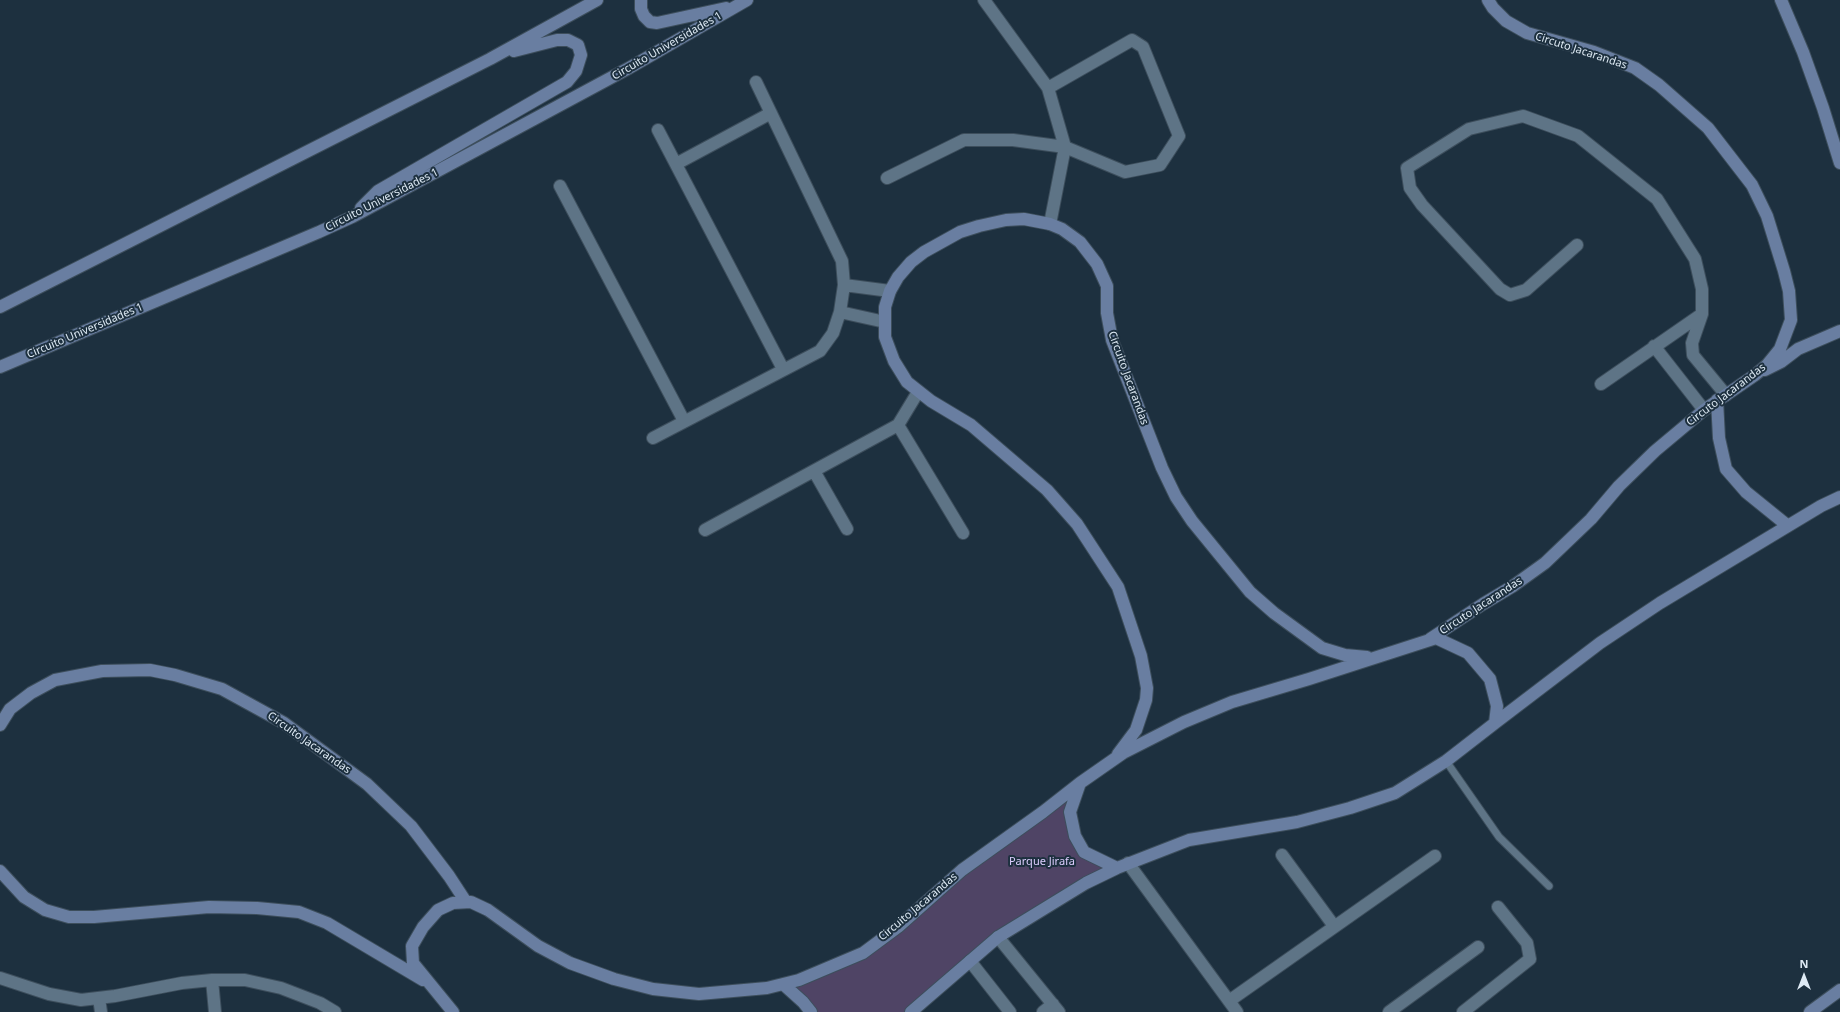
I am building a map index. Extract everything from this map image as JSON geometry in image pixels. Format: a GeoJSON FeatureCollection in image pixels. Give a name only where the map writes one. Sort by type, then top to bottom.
{"type":"FeatureCollection","features":[{"type":"Feature","properties":{"kind":"street"},"geometry":{"type":"LineString","coordinates":[[0,307],[490,59],[597,0]]}},
{"type":"Feature","properties":{"kind":"street"},"geometry":{"type":"LineString","coordinates":[[641,0],[641,9],[644,16],[650,22],[657,23],[743,2]]}},
{"type":"Feature","properties":{"kind":"street"},"geometry":{"type":"LineString","coordinates":[[984,0],[1048,88],[1066,147],[1050,224]]}},
{"type":"Feature","properties":{"kind":"street","name":"Circuto Jacarandas"},"geometry":{"type":"LineString","coordinates":[[1430,640],[1513,586],[1545,563],[1591,519],[1619,486],[1655,451],[1704,410],[1767,365],[1780,350],[1791,320],[1791,307],[1784,271],[1773,232],[1760,200],[1741,170],[1698,118],[1647,76],[1615,60],[1527,33],[1506,21],[1493,8],[1488,0]]}},
{"type":"Feature","properties":{"kind":"street"},"geometry":{"type":"LineString","coordinates":[[1781,0],[1803,52],[1823,108],[1840,163]]}},
{"type":"Feature","properties":{"kind":"street","name":"Circuito Universidades 1"},"geometry":{"type":"LineString","coordinates":[[0,367],[352,217],[629,68],[743,2]]}},
{"type":"Feature","properties":{"kind":"street"},"geometry":{"type":"LineString","coordinates":[[352,217],[378,191],[567,82],[576,71],[581,55],[578,46],[568,40],[557,40],[490,59]]}},
{"type":"Feature","properties":{"kind":"street"},"geometry":{"type":"LineString","coordinates":[[887,178],[964,140],[1013,140],[1066,147],[1125,172],[1160,165],[1179,136],[1143,47],[1132,40],[1048,88]]}},
{"type":"Feature","properties":{"kind":"street"},"geometry":{"type":"LineString","coordinates":[[653,438],[820,351],[833,333],[840,312],[844,285],[842,261],[756,82]]}},
{"type":"Feature","properties":{"kind":"street"},"geometry":{"type":"LineString","coordinates":[[676,164],[770,113]]}},
{"type":"Feature","properties":{"kind":"street"},"geometry":{"type":"LineString","coordinates":[[1577,245],[1526,290],[1510,295],[1500,289],[1422,206],[1410,188],[1407,168],[1469,129],[1523,116],[1578,136],[1657,199],[1694,259],[1702,290],[1702,314],[1692,343],[1693,355],[1722,398],[1719,438],[1726,469],[1746,492],[1788,526]]}},
{"type":"Feature","properties":{"kind":"street"},"geometry":{"type":"LineString","coordinates":[[658,130],[783,369]]}},
{"type":"Feature","properties":{"kind":"street"},"geometry":{"type":"LineString","coordinates":[[560,186],[684,421]]}},
{"type":"Feature","properties":{"kind":"street","name":"Circuito Jacarandas"},"geometry":{"type":"LineString","coordinates":[[1114,760],[1136,730],[1146,700],[1147,688],[1141,656],[1118,587],[1077,524],[1047,490],[971,426],[918,392],[907,382],[894,361],[885,337],[885,307],[890,291],[910,262],[924,252],[960,232],[1006,220],[1024,219],[1050,224],[1062,229],[1080,242],[1097,264],[1107,286],[1107,313],[1112,340],[1162,468],[1176,497],[1201,533],[1250,592],[1274,613],[1308,639],[1322,648],[1338,654],[1361,657],[1378,656]]}},
{"type":"Feature","properties":{"kind":"street"},"geometry":{"type":"LineString","coordinates":[[844,285],[890,291]]}},
{"type":"Feature","properties":{"kind":"street"},"geometry":{"type":"LineString","coordinates":[[840,312],[885,322]]}},
{"type":"Feature","properties":{"kind":"street"},"geometry":{"type":"LineString","coordinates":[[1602,384],[1654,346],[1702,314]]}},
{"type":"Feature","properties":{"kind":"street"},"geometry":{"type":"LineString","coordinates":[[1755,375],[1781,362],[1798,350],[1840,330]]}},
{"type":"Feature","properties":{"kind":"street"},"geometry":{"type":"LineString","coordinates":[[1654,346],[1704,410]]}},
{"type":"Feature","properties":{"kind":"street"},"geometry":{"type":"LineString","coordinates":[[705,530],[898,426],[918,392]]}},
{"type":"Feature","properties":{"kind":"street"},"geometry":{"type":"LineString","coordinates":[[898,426],[963,533]]}},
{"type":"Feature","properties":{"kind":"street"},"geometry":{"type":"LineString","coordinates":[[814,471],[847,529]]}},
{"type":"Feature","properties":{"kind":"street"},"geometry":{"type":"LineString","coordinates":[[911,1012],[998,937],[1086,883],[1128,863],[1189,840],[1298,822],[1350,808],[1395,793],[1446,761],[1600,643],[1660,603],[1788,526],[1840,497]]}},
{"type":"Feature","properties":{"kind":"street"},"geometry":{"type":"LineString","coordinates":[[1378,656],[1436,638],[1468,653],[1490,679],[1497,706],[1495,723]]}},
{"type":"Feature","properties":{"kind":"street","name":"Circuito Jacarandas"},"geometry":{"type":"LineString","coordinates":[[0,725],[10,709],[31,693],[55,680],[102,671],[150,670],[175,675],[222,689],[284,723],[367,784],[411,826],[449,876],[466,902],[472,902],[488,910],[538,946],[570,963],[614,979],[653,990],[699,994],[735,992],[799,980],[863,953],[898,928],[962,870],[1044,812],[1080,783],[1123,753],[1184,722],[1232,702],[1378,656]]}},
{"type":"Feature","properties":{"kind":"street"},"geometry":{"type":"LineString","coordinates":[[1080,783],[1070,812],[1075,836],[1084,852],[1117,868]]}},
{"type":"Feature","properties":{"kind":"street"},"geometry":{"type":"LineString","coordinates":[[1282,855],[1334,926]]}},
{"type":"Feature","properties":{"kind":"street"},"geometry":{"type":"LineString","coordinates":[[1229,1001],[1435,856]]}},
{"type":"Feature","properties":{"kind":"street"},"geometry":{"type":"LineString","coordinates":[[1128,863],[1237,1012]]}},
{"type":"Feature","properties":{"kind":"street"},"geometry":{"type":"LineString","coordinates":[[0,871],[24,897],[45,910],[69,917],[94,917],[209,907],[257,908],[299,912],[327,922],[386,956],[431,985]]}},
{"type":"Feature","properties":{"kind":"street"},"geometry":{"type":"LineString","coordinates":[[453,1012],[413,963],[412,946],[423,928],[438,910],[453,903],[466,902]]}},
{"type":"Feature","properties":{"kind":"street"},"geometry":{"type":"LineString","coordinates":[[1463,1012],[1530,959],[1527,943],[1498,907]]}},
{"type":"Feature","properties":{"kind":"street"},"geometry":{"type":"LineString","coordinates":[[998,937],[1056,1008],[1043,1012]]}},
{"type":"Feature","properties":{"kind":"street"},"geometry":{"type":"LineString","coordinates":[[1389,1012],[1478,947]]}},
{"type":"Feature","properties":{"kind":"street"},"geometry":{"type":"LineString","coordinates":[[970,960],[1010,1012]]}},
{"type":"Feature","properties":{"kind":"street"},"geometry":{"type":"LineString","coordinates":[[0,978],[49,994],[81,1000],[182,983],[212,980],[245,980],[281,988],[320,1003],[335,1012]]}},
{"type":"Feature","properties":{"kind":"street"},"geometry":{"type":"LineString","coordinates":[[212,980],[215,1012]]}},
{"type":"Feature","properties":{"kind":"street"},"geometry":{"type":"LineString","coordinates":[[783,984],[804,1002],[811,1012]]}},
{"type":"Feature","properties":{"kind":"street"},"geometry":{"type":"LineString","coordinates":[[1810,1012],[1840,990]]}},
{"type":"Feature","properties":{"kind":"street"},"geometry":{"type":"LineString","coordinates":[[99,998],[101,1012]]}},
{"type":"Feature","properties":{"kind":"lane"},"geometry":{"type":"LineString","coordinates":[[1446,761],[1499,837],[1549,886]]}},
{"type":"Feature","properties":{"kind":"green space","name":"Parque Jirafa"},"geometry":{"type":"Polygon","coordinates":[[[1080,783],[1070,812],[1084,852],[1117,868],[975,955],[906,1012],[805,1012],[783,984],[863,953],[1080,783]]]}}]}
